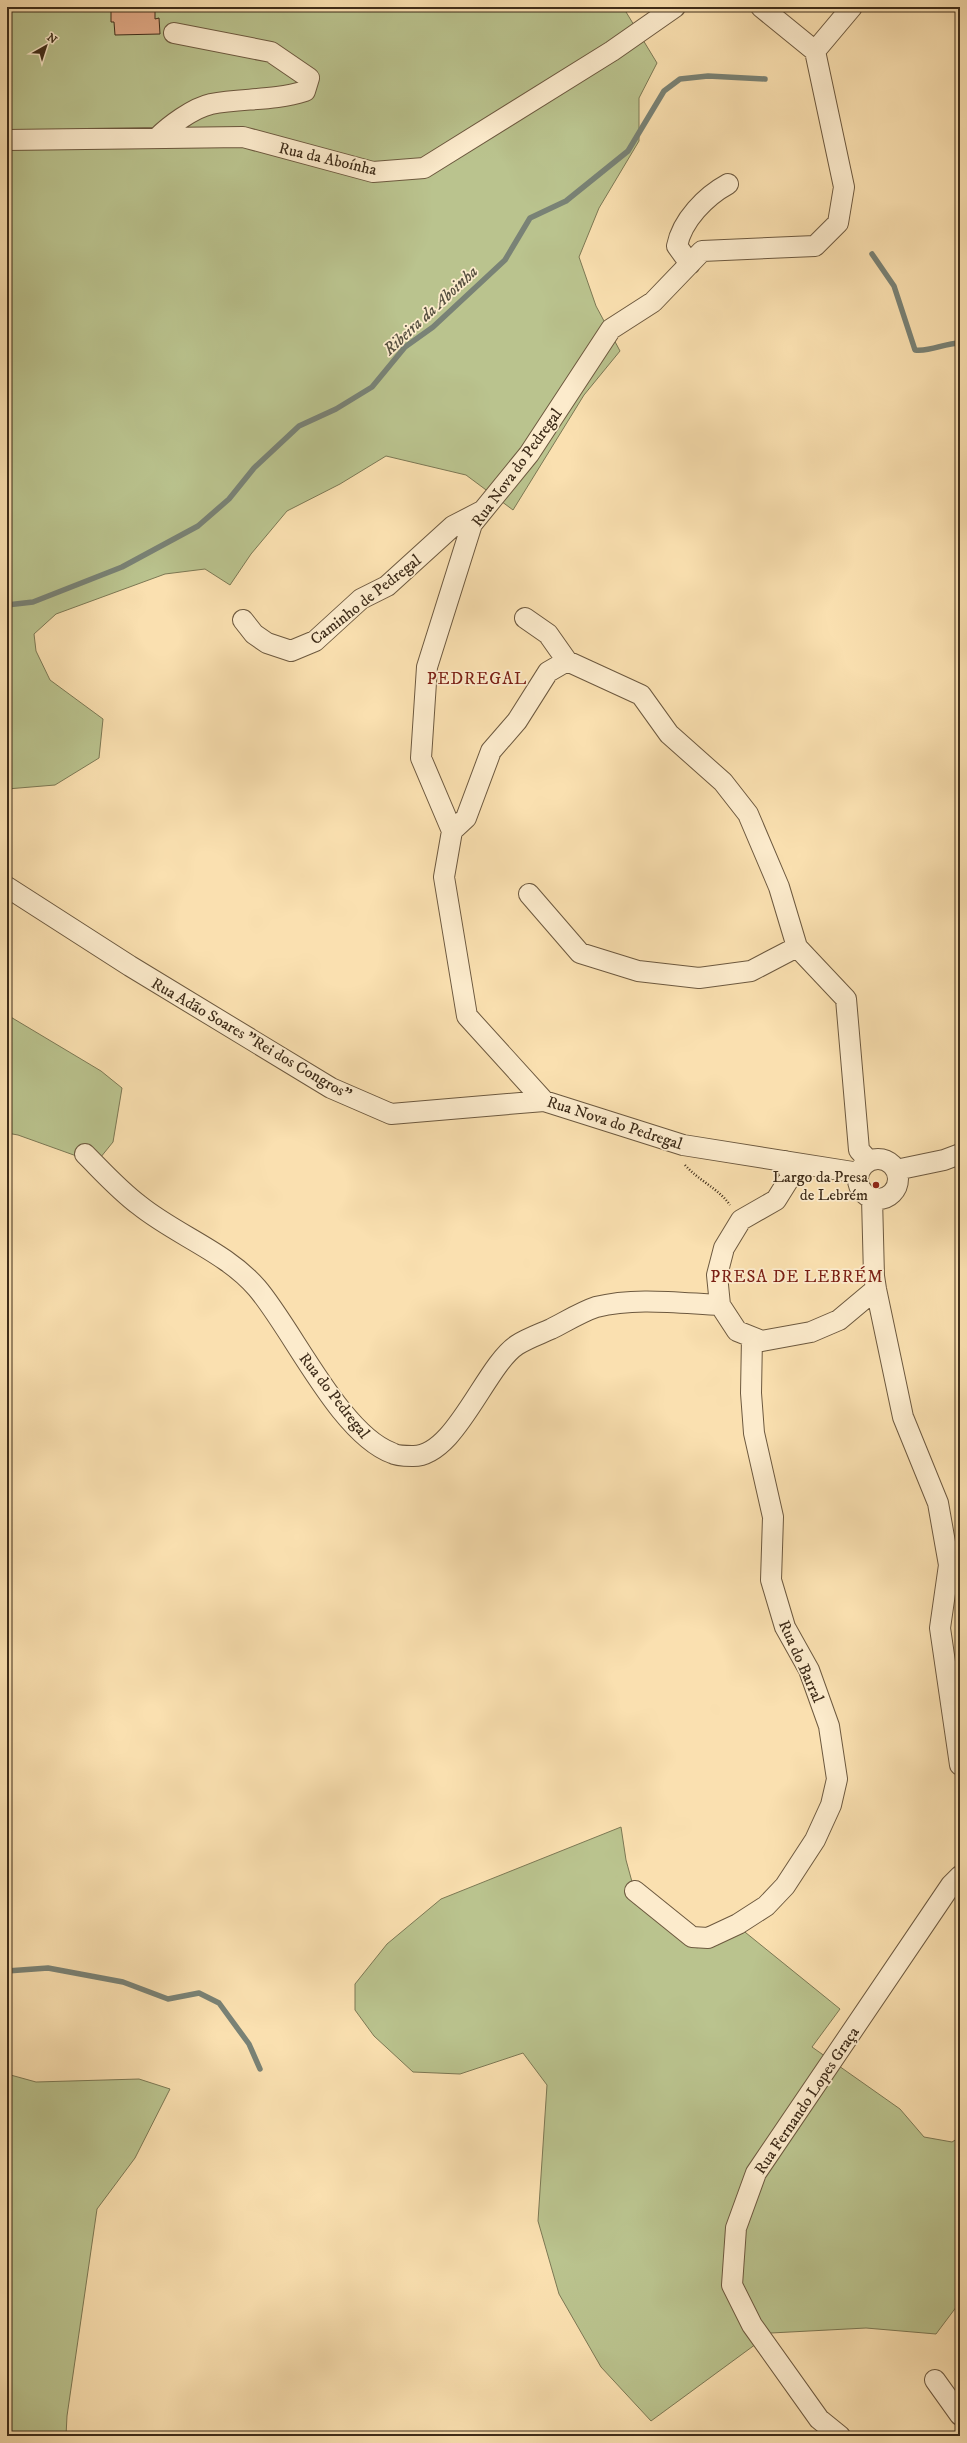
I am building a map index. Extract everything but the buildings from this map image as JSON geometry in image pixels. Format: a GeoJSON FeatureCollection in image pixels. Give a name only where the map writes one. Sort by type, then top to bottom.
{"type":"FeatureCollection","features":[{"type":"Feature","properties":{"kind":"street","name":"Rua da Aboínha"},"geometry":{"type":"LineString","coordinates":[[7,140],[243,137],[373,172],[424,168],[612,51],[674,7]]}},
{"type":"Feature","properties":{"kind":"street"},"geometry":{"type":"LineString","coordinates":[[760,7],[815,52],[852,7]]}},
{"type":"Feature","properties":{"kind":"street"},"geometry":{"type":"LineString","coordinates":[[157,138],[170,125],[209,104],[287,97],[305,91],[309,78],[271,52],[174,33]]}},
{"type":"Feature","properties":{"kind":"street","name":"Rua Nova do Pedregal"},"geometry":{"type":"LineString","coordinates":[[785,1161],[683,1145],[544,1101],[467,1016],[444,877],[452,831],[421,758],[427,667],[472,524],[529,454],[611,328],[653,302],[702,251],[815,246],[838,223],[844,187],[815,52]]}},
{"type":"Feature","properties":{"kind":"street"},"geometry":{"type":"LineString","coordinates":[[690,264],[677,246],[679,233],[710,194],[728,184]]}},
{"type":"Feature","properties":{"kind":"street","name":"Caminho de Pedregal"},"geometry":{"type":"LineString","coordinates":[[242,620],[254,634],[267,643],[291,651],[315,641],[361,599],[386,586],[453,526],[484,510]]}},
{"type":"Feature","properties":{"kind":"street"},"geometry":{"type":"LineString","coordinates":[[525,618],[548,634],[567,660],[641,695],[669,734],[723,782],[748,814],[779,887],[797,947],[846,999],[859,1150],[864,1167]]}},
{"type":"Feature","properties":{"kind":"street"},"geometry":{"type":"LineString","coordinates":[[452,831],[466,818],[491,751],[517,721],[548,672],[567,660]]}},
{"type":"Feature","properties":{"kind":"street","name":"Rua Adão Soares \"Rei dos Congros\""},"geometry":{"type":"LineString","coordinates":[[7,887],[130,966],[331,1088],[391,1114],[544,1101]]}},
{"type":"Feature","properties":{"kind":"street"},"geometry":{"type":"LineString","coordinates":[[529,894],[580,953],[638,971],[699,978],[751,971],[797,947]]}},
{"type":"Feature","properties":{"kind":"street","name":"Rua do Pedregal"},"geometry":{"type":"LineString","coordinates":[[85,1154],[139,1205],[240,1271],[258,1289],[320,1381],[355,1426],[375,1445],[393,1454],[415,1456],[431,1450],[448,1436],[480,1394],[500,1362],[516,1345],[594,1308],[616,1303],[663,1302],[720,1305]]}},
{"type":"Feature","properties":{"kind":"street"},"geometry":{"type":"LineString","coordinates":[[896,1170],[944,1160],[960,1154]]}},
{"type":"Feature","properties":{"kind":"street"},"geometry":{"type":"LineString","coordinates":[[876,1159],[888,1161],[896,1170],[898,1183],[896,1190],[885,1198],[872,1198],[862,1191],[858,1179],[864,1167],[876,1159]]}},
{"type":"Feature","properties":{"kind":"street"},"geometry":{"type":"LineString","coordinates":[[864,1167],[785,1161],[791,1176],[776,1200],[741,1220],[724,1248],[716,1275],[720,1305],[737,1331],[762,1341],[811,1332],[839,1320],[876,1289]]}},
{"type":"Feature","properties":{"kind":"street"},"geometry":{"type":"LineString","coordinates":[[872,1198],[874,1276],[876,1289],[903,1417],[938,1502],[949,1565],[940,1628],[960,1766]]}},
{"type":"Feature","properties":{"kind":"street","name":"Rua do Barral"},"geometry":{"type":"LineString","coordinates":[[635,1891],[692,1937],[708,1938],[738,1924],[766,1906],[785,1886],[815,1840],[831,1805],[837,1779],[829,1726],[809,1670],[785,1627],[771,1580],[773,1517],[754,1433],[751,1393],[752,1337]]}},
{"type":"Feature","properties":{"kind":"street","name":"Rua Fernando Lopes Graça"},"geometry":{"type":"LineString","coordinates":[[840,2436],[821,2427],[752,2325],[732,2285],[736,2228],[756,2173],[950,1885],[960,1876]]}},
{"type":"Feature","properties":{"kind":"street"},"geometry":{"type":"LineString","coordinates":[[935,2380],[960,2416]]}},
{"type":"Feature","properties":{"kind":"path"},"geometry":{"type":"LineString","coordinates":[[683,1145],[681,1161],[696,1177],[721,1194],[741,1220]]}},
{"type":"Feature","properties":{"kind":"green space"},"geometry":{"type":"Polygon","coordinates":[[[7,7],[623,7],[657,63],[639,98],[639,141],[599,208],[579,257],[596,306],[620,351],[584,395],[513,510],[466,475],[386,456],[340,484],[287,511],[251,554],[230,585],[205,569],[165,574],[56,614],[34,634],[36,651],[50,680],[103,719],[99,758],[55,785],[7,789],[7,7]]]}},
{"type":"Feature","properties":{"kind":"green space"},"geometry":{"type":"Polygon","coordinates":[[[7,1010],[9,1016],[101,1071],[122,1088],[113,1142],[96,1163],[18,1135],[7,1133],[7,1010]]]}},
{"type":"Feature","properties":{"kind":"green space"},"geometry":{"type":"Polygon","coordinates":[[[621,1827],[626,1860],[637,1900],[697,1948],[735,1924],[840,2009],[812,2047],[900,2109],[924,2137],[952,2142],[960,2137],[960,2302],[936,2334],[866,2328],[771,2333],[651,2421],[601,2367],[559,2294],[538,2221],[547,2085],[523,2053],[460,2074],[413,2072],[374,2036],[355,2010],[355,1984],[387,1944],[441,1899],[621,1827]]]}},
{"type":"Feature","properties":{"kind":"green space"},"geometry":{"type":"Polygon","coordinates":[[[7,2074],[36,2082],[139,2079],[170,2089],[135,2158],[97,2209],[67,2416],[66,2436],[7,2436],[7,2074]]]}},
{"type":"Feature","properties":{"kind":"waterway","name":"Ribeira da Aboinha"},"geometry":{"type":"LineString","coordinates":[[7,605],[33,602],[122,567],[198,526],[229,499],[254,468],[299,426],[336,409],[372,387],[405,347],[433,327],[505,260],[530,218],[566,201],[628,151],[664,91],[680,79],[708,76],[765,79]]}},
{"type":"Feature","properties":{"kind":"waterway","name":"Ribeira da Aboinha"},"geometry":{"type":"LineString","coordinates":[[872,254],[894,286],[915,350],[927,350],[948,344],[960,343]]}},
{"type":"Feature","properties":{"kind":"waterway"},"geometry":{"type":"LineString","coordinates":[[7,1971],[48,1968],[123,1982],[168,1999],[199,1993],[219,2003],[249,2044],[260,2069]]}},
{"type":"Feature","properties":{"kind":"place","name":"Largo da Presa de Lebrém"},"geometry":{"type":"Point","coordinates":[876,1185]}},
{"type":"Feature","properties":{"kind":"district","name":"PEDREGAL"},"geometry":{"type":"Point","coordinates":[477,678]}},
{"type":"Feature","properties":{"kind":"district","name":"PRESA DE LEBRÉM"},"geometry":{"type":"Point","coordinates":[797,1276]}}]}
